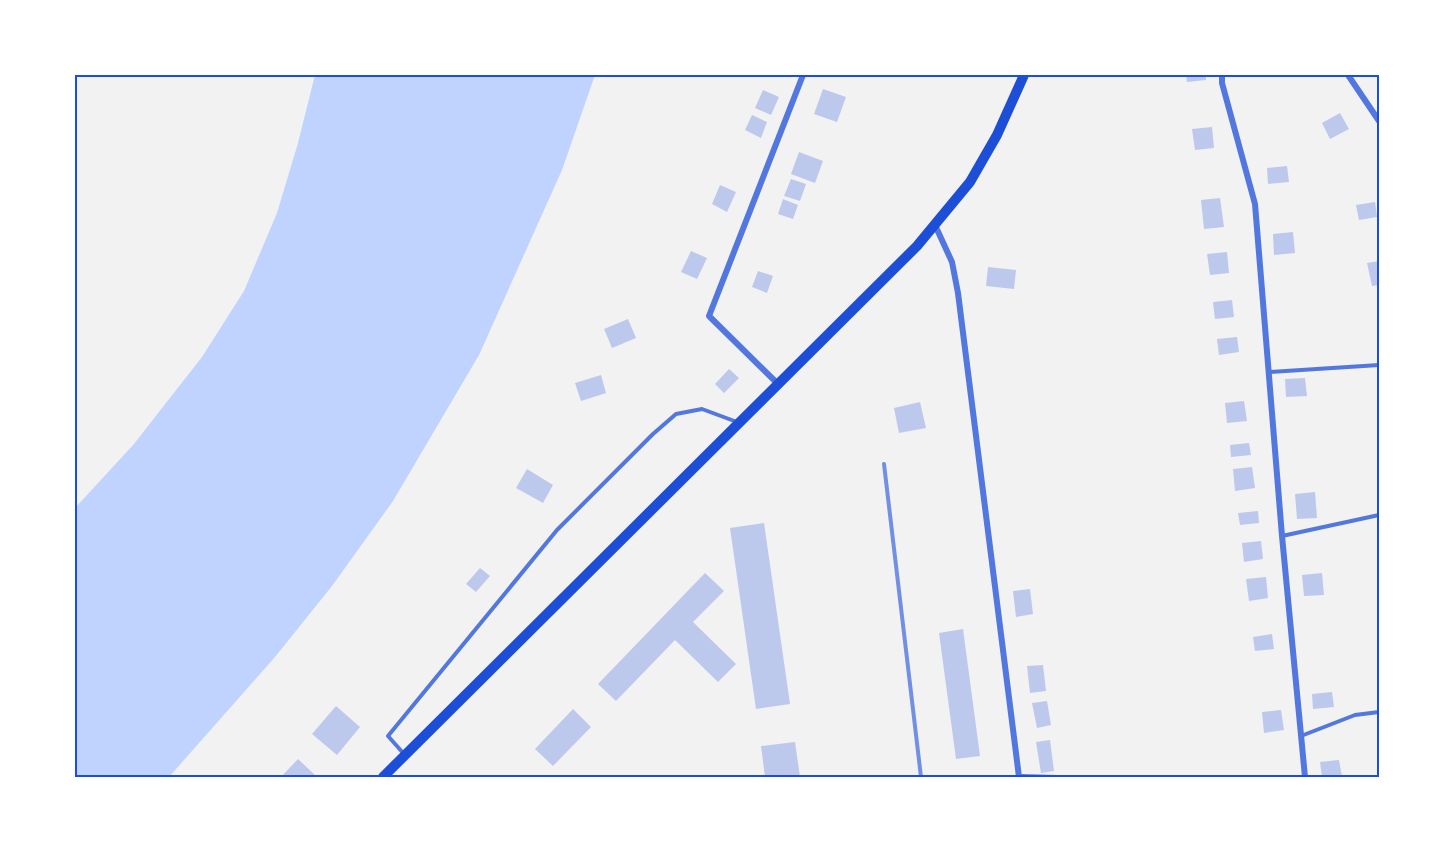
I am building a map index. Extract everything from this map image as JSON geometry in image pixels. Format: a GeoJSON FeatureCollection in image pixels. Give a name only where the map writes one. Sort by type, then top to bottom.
{"type":"FeatureCollection","features":[{"type":"Feature","properties":{"kind":"main road"},"geometry":{"type":"LineString","coordinates":[[383,777],[777,382],[874,291],[970,182],[997,135],[1024,75]]}},
{"type":"Feature","properties":{"kind":"street"},"geometry":{"type":"LineString","coordinates":[[777,382],[710,316],[803,75]]}},
{"type":"Feature","properties":{"kind":"street"},"geometry":{"type":"LineString","coordinates":[[1222,75],[1222,83],[1255,204],[1282,536],[1305,777]]}},
{"type":"Feature","properties":{"kind":"street"},"geometry":{"type":"LineString","coordinates":[[1347,75],[1379,121]]}},
{"type":"Feature","properties":{"kind":"street"},"geometry":{"type":"LineString","coordinates":[[934,225],[952,262],[958,293],[1019,777]]}},
{"type":"Feature","properties":{"kind":"lane"},"geometry":{"type":"LineString","coordinates":[[1269,372],[1379,365]]}},
{"type":"Feature","properties":{"kind":"lane"},"geometry":{"type":"LineString","coordinates":[[405,755],[388,736],[557,530],[653,434],[676,414],[702,408],[738,422]]}},
{"type":"Feature","properties":{"kind":"lane"},"geometry":{"type":"LineString","coordinates":[[1282,536],[1379,515]]}},
{"type":"Feature","properties":{"kind":"lane"},"geometry":{"type":"LineString","coordinates":[[1301,736],[1355,715],[1379,712]]}},
{"type":"Feature","properties":{"kind":"lane"},"geometry":{"type":"LineString","coordinates":[[1019,777],[1057,777]]}},
{"type":"Feature","properties":{"kind":"water"},"geometry":{"type":"Polygon","coordinates":[[[315,75],[595,75],[562,170],[479,355],[393,501],[332,586],[275,657],[169,777],[75,777],[75,508],[134,444],[202,357],[244,291],[277,213],[315,75]]]}},
{"type":"Feature","properties":{"kind":"building"},"geometry":{"type":"Polygon","coordinates":[[[1186,75],[1206,75],[1206,80],[1187,82],[1186,75]]]}},
{"type":"Feature","properties":{"kind":"building"},"geometry":{"type":"Polygon","coordinates":[[[823,89],[846,97],[837,122],[814,114],[823,89]]]}},
{"type":"Feature","properties":{"kind":"building"},"geometry":{"type":"Polygon","coordinates":[[[763,90],[779,97],[771,115],[755,108],[763,90]]]}},
{"type":"Feature","properties":{"kind":"building"},"geometry":{"type":"Polygon","coordinates":[[[1340,113],[1349,129],[1330,139],[1322,123],[1340,113]]]}},
{"type":"Feature","properties":{"kind":"building"},"geometry":{"type":"Polygon","coordinates":[[[752,115],[767,122],[761,138],[745,130],[752,115]]]}},
{"type":"Feature","properties":{"kind":"building"},"geometry":{"type":"Polygon","coordinates":[[[1212,127],[1214,148],[1195,150],[1192,129],[1212,127]]]}},
{"type":"Feature","properties":{"kind":"building"},"geometry":{"type":"Polygon","coordinates":[[[799,152],[823,161],[815,183],[791,174],[799,152]]]}},
{"type":"Feature","properties":{"kind":"building"},"geometry":{"type":"Polygon","coordinates":[[[1287,166],[1289,182],[1268,184],[1267,168],[1287,166]]]}},
{"type":"Feature","properties":{"kind":"building"},"geometry":{"type":"Polygon","coordinates":[[[791,179],[806,184],[800,201],[784,196],[791,179]]]}},
{"type":"Feature","properties":{"kind":"building"},"geometry":{"type":"Polygon","coordinates":[[[720,185],[736,192],[727,212],[712,204],[720,185]]]}},
{"type":"Feature","properties":{"kind":"building"},"geometry":{"type":"Polygon","coordinates":[[[1220,198],[1224,227],[1204,229],[1201,200],[1220,198]]]}},
{"type":"Feature","properties":{"kind":"building"},"geometry":{"type":"Polygon","coordinates":[[[783,199],[798,205],[793,219],[778,214],[783,199]]]}},
{"type":"Feature","properties":{"kind":"building"},"geometry":{"type":"Polygon","coordinates":[[[1375,202],[1377,217],[1359,220],[1356,205],[1375,202]]]}},
{"type":"Feature","properties":{"kind":"building"},"geometry":{"type":"Polygon","coordinates":[[[1293,232],[1295,253],[1274,255],[1273,234],[1293,232]]]}},
{"type":"Feature","properties":{"kind":"building"},"geometry":{"type":"Polygon","coordinates":[[[691,251],[707,258],[697,279],[681,272],[691,251]]]}},
{"type":"Feature","properties":{"kind":"building"},"geometry":{"type":"Polygon","coordinates":[[[1227,252],[1229,273],[1210,275],[1207,254],[1227,252]]]}},
{"type":"Feature","properties":{"kind":"building"},"geometry":{"type":"Polygon","coordinates":[[[1379,261],[1379,285],[1372,286],[1367,263],[1379,261]]]}},
{"type":"Feature","properties":{"kind":"building"},"geometry":{"type":"Polygon","coordinates":[[[988,267],[1016,270],[1014,289],[986,286],[988,267]]]}},
{"type":"Feature","properties":{"kind":"building"},"geometry":{"type":"Polygon","coordinates":[[[758,271],[773,276],[767,293],[752,287],[758,271]]]}},
{"type":"Feature","properties":{"kind":"building"},"geometry":{"type":"Polygon","coordinates":[[[1232,300],[1234,317],[1215,319],[1213,302],[1232,300]]]}},
{"type":"Feature","properties":{"kind":"building"},"geometry":{"type":"Polygon","coordinates":[[[628,319],[636,338],[612,348],[604,329],[628,319]]]}},
{"type":"Feature","properties":{"kind":"building"},"geometry":{"type":"Polygon","coordinates":[[[1237,337],[1239,352],[1219,355],[1217,339],[1237,337]]]}},
{"type":"Feature","properties":{"kind":"building"},"geometry":{"type":"Polygon","coordinates":[[[729,369],[739,378],[724,393],[715,384],[729,369]]]}},
{"type":"Feature","properties":{"kind":"building"},"geometry":{"type":"Polygon","coordinates":[[[601,375],[606,393],[581,401],[575,383],[601,375]]]}},
{"type":"Feature","properties":{"kind":"building"},"geometry":{"type":"Polygon","coordinates":[[[1305,378],[1307,396],[1286,397],[1285,379],[1305,378]]]}},
{"type":"Feature","properties":{"kind":"building"},"geometry":{"type":"Polygon","coordinates":[[[1244,401],[1247,421],[1227,423],[1225,403],[1244,401]]]}},
{"type":"Feature","properties":{"kind":"building"},"geometry":{"type":"Polygon","coordinates":[[[920,402],[926,428],[899,433],[894,408],[920,402]]]}},
{"type":"Feature","properties":{"kind":"building"},"geometry":{"type":"Polygon","coordinates":[[[1249,443],[1251,455],[1231,457],[1230,445],[1249,443]]]}},
{"type":"Feature","properties":{"kind":"building"},"geometry":{"type":"Polygon","coordinates":[[[1252,467],[1255,488],[1235,491],[1233,469],[1252,467]]]}},
{"type":"Feature","properties":{"kind":"building"},"geometry":{"type":"Polygon","coordinates":[[[527,469],[553,485],[543,503],[516,488],[527,469]]]}},
{"type":"Feature","properties":{"kind":"building"},"geometry":{"type":"Polygon","coordinates":[[[1315,492],[1317,518],[1297,519],[1295,494],[1315,492]]]}},
{"type":"Feature","properties":{"kind":"building"},"geometry":{"type":"Polygon","coordinates":[[[1258,511],[1259,523],[1240,525],[1238,513],[1258,511]]]}},
{"type":"Feature","properties":{"kind":"building"},"geometry":{"type":"Polygon","coordinates":[[[764,523],[790,704],[756,709],[730,528],[764,523]]]}},
{"type":"Feature","properties":{"kind":"building"},"geometry":{"type":"Polygon","coordinates":[[[1261,541],[1263,559],[1244,562],[1242,543],[1261,541]]]}},
{"type":"Feature","properties":{"kind":"building"},"geometry":{"type":"Polygon","coordinates":[[[480,568],[490,576],[476,592],[466,584],[480,568]]]}},
{"type":"Feature","properties":{"kind":"building"},"geometry":{"type":"Polygon","coordinates":[[[705,573],[724,591],[693,622],[736,664],[718,682],[675,640],[616,701],[598,684],[705,573]]]}},
{"type":"Feature","properties":{"kind":"building"},"geometry":{"type":"Polygon","coordinates":[[[1322,573],[1324,595],[1304,596],[1302,575],[1322,573]]]}},
{"type":"Feature","properties":{"kind":"building"},"geometry":{"type":"Polygon","coordinates":[[[1266,577],[1268,598],[1249,601],[1246,579],[1266,577]]]}},
{"type":"Feature","properties":{"kind":"building"},"geometry":{"type":"Polygon","coordinates":[[[1030,589],[1033,614],[1016,617],[1013,591],[1030,589]]]}},
{"type":"Feature","properties":{"kind":"building"},"geometry":{"type":"Polygon","coordinates":[[[963,629],[980,756],[956,759],[939,633],[963,629]]]}},
{"type":"Feature","properties":{"kind":"building"},"geometry":{"type":"Polygon","coordinates":[[[1272,634],[1274,649],[1255,651],[1253,637],[1272,634]]]}},
{"type":"Feature","properties":{"kind":"building"},"geometry":{"type":"Polygon","coordinates":[[[1043,665],[1046,691],[1030,693],[1027,666],[1043,665]]]}},
{"type":"Feature","properties":{"kind":"building"},"geometry":{"type":"Polygon","coordinates":[[[1332,692],[1334,707],[1313,709],[1312,694],[1332,692]]]}},
{"type":"Feature","properties":{"kind":"building"},"geometry":{"type":"Polygon","coordinates":[[[1047,701],[1051,725],[1037,728],[1032,703],[1047,701]]]}},
{"type":"Feature","properties":{"kind":"building"},"geometry":{"type":"Polygon","coordinates":[[[336,706],[360,727],[337,755],[312,734],[336,706]]]}},
{"type":"Feature","properties":{"kind":"building"},"geometry":{"type":"Polygon","coordinates":[[[573,709],[591,727],[553,766],[535,749],[573,709]]]}},
{"type":"Feature","properties":{"kind":"building"},"geometry":{"type":"Polygon","coordinates":[[[1281,710],[1284,730],[1264,733],[1262,712],[1281,710]]]}},
{"type":"Feature","properties":{"kind":"building"},"geometry":{"type":"Polygon","coordinates":[[[1050,740],[1054,771],[1041,773],[1036,742],[1050,740]]]}},
{"type":"Feature","properties":{"kind":"building"},"geometry":{"type":"Polygon","coordinates":[[[795,742],[800,777],[765,777],[761,746],[795,742]]]}},
{"type":"Feature","properties":{"kind":"building"},"geometry":{"type":"Polygon","coordinates":[[[298,759],[315,775],[281,777],[298,759]]]}},
{"type":"Feature","properties":{"kind":"building"},"geometry":{"type":"Polygon","coordinates":[[[1339,760],[1342,777],[1322,777],[1320,762],[1339,760]]]}},
{"type":"Feature","properties":{"kind":"railway"},"geometry":{"type":"LineString","coordinates":[[884,464],[921,777]]}}]}
